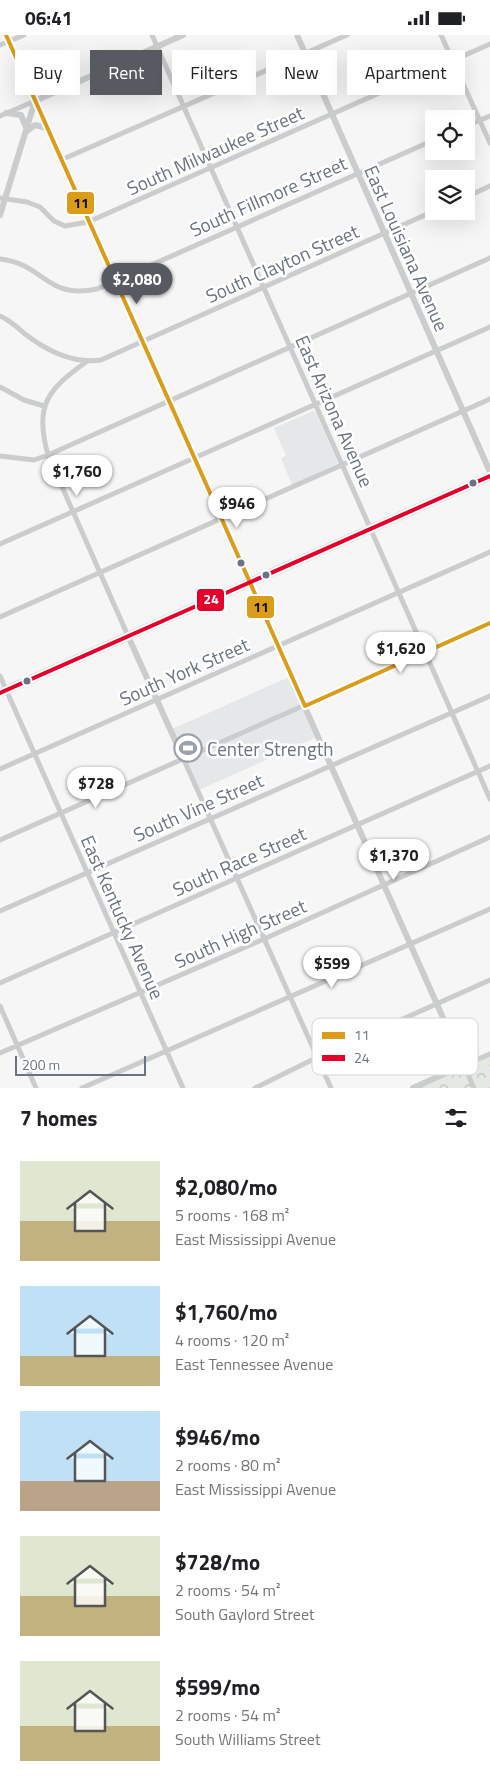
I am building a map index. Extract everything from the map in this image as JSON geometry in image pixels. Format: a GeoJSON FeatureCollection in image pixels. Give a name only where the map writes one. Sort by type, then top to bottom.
{"type":"FeatureCollection","features":[{"type":"Feature","properties":{"kind":"main road"},"geometry":{"type":"LineString","coordinates":[[3,691],[490,474]]}},
{"type":"Feature","properties":{"kind":"street"},"geometry":{"type":"LineString","coordinates":[[0,45],[7,38],[24,35]]}},
{"type":"Feature","properties":{"kind":"street","name":"East Arizona Avenue"},"geometry":{"type":"LineString","coordinates":[[152,35],[490,799]]}},
{"type":"Feature","properties":{"kind":"street"},"geometry":{"type":"LineString","coordinates":[[3,115],[183,35]]}},
{"type":"Feature","properties":{"kind":"street","name":"East Louisiana Avenue"},"geometry":{"type":"LineString","coordinates":[[297,35],[303,50]]}},
{"type":"Feature","properties":{"kind":"street"},"geometry":{"type":"LineString","coordinates":[[314,50],[347,35]]}},
{"type":"Feature","properties":{"kind":"street"},"geometry":{"type":"LineString","coordinates":[[442,35],[448,50]]}},
{"type":"Feature","properties":{"kind":"street"},"geometry":{"type":"LineString","coordinates":[[7,38],[443,1018]]}},
{"type":"Feature","properties":{"kind":"street","name":"South Milwaukee Street"},"geometry":{"type":"LineString","coordinates":[[465,55],[490,44]]}},
{"type":"Feature","properties":{"kind":"street"},"geometry":{"type":"LineString","coordinates":[[61,160],[266,71]]}},
{"type":"Feature","properties":{"kind":"street"},"geometry":{"type":"LineString","coordinates":[[465,87],[490,143]]}},
{"type":"Feature","properties":{"kind":"street","name":"East Louisiana Avenue"},"geometry":{"type":"LineString","coordinates":[[323,95],[490,474]]}},
{"type":"Feature","properties":{"kind":"street","name":"South Milwaukee Street"},"geometry":{"type":"LineString","coordinates":[[3,198],[17,199],[40,207],[54,221],[65,226],[88,222],[377,95]]}},
{"type":"Feature","properties":{"kind":"street"},"geometry":{"type":"LineString","coordinates":[[0,215],[3,198],[35,101]]}},
{"type":"Feature","properties":{"kind":"street"},"geometry":{"type":"LineString","coordinates":[[3,115],[21,115],[25,131]]}},
{"type":"Feature","properties":{"kind":"street"},"geometry":{"type":"LineString","coordinates":[[475,122],[490,116]]}},
{"type":"Feature","properties":{"kind":"street"},"geometry":{"type":"LineString","coordinates":[[25,131],[33,126],[40,125],[47,128]]}},
{"type":"Feature","properties":{"kind":"street","name":"South Fillmore Street"},"geometry":{"type":"LineString","coordinates":[[0,259],[26,265],[56,288],[69,292],[97,289],[425,144]]}},
{"type":"Feature","properties":{"kind":"street"},"geometry":{"type":"LineString","coordinates":[[475,193],[490,186]]}},
{"type":"Feature","properties":{"kind":"street","name":"South Clayton Street"},"geometry":{"type":"LineString","coordinates":[[86,362],[101,360],[425,215]]}},
{"type":"Feature","properties":{"kind":"street"},"geometry":{"type":"LineString","coordinates":[[0,457],[34,460],[48,455],[290,346],[411,295],[490,258]]}},
{"type":"Feature","properties":{"kind":"street"},"geometry":{"type":"LineString","coordinates":[[0,315],[16,324],[45,348],[62,356],[86,362]]}},
{"type":"Feature","properties":{"kind":"street"},"geometry":{"type":"LineString","coordinates":[[0,544],[195,460],[490,327]]}},
{"type":"Feature","properties":{"kind":"street"},"geometry":{"type":"LineString","coordinates":[[86,362],[54,389],[44,406],[42,429],[48,455],[312,1047]]}},
{"type":"Feature","properties":{"kind":"street"},"geometry":{"type":"LineString","coordinates":[[0,387],[24,400],[44,406]]}},
{"type":"Feature","properties":{"kind":"street"},"geometry":{"type":"LineString","coordinates":[[0,617],[490,399]]}},
{"type":"Feature","properties":{"kind":"street","name":"South York Street"},"geometry":{"type":"LineString","coordinates":[[0,769],[490,552]]}},
{"type":"Feature","properties":{"kind":"street"},"geometry":{"type":"LineString","coordinates":[[0,840],[490,623]]}},
{"type":"Feature","properties":{"kind":"street","name":"East Kentucky Avenue"},"geometry":{"type":"LineString","coordinates":[[0,676],[3,691],[34,754],[183,1088]]}},
{"type":"Feature","properties":{"kind":"street","name":"South Vine Street"},"geometry":{"type":"LineString","coordinates":[[0,911],[490,696]]}},
{"type":"Feature","properties":{"kind":"street","name":"South Race Street"},"geometry":{"type":"LineString","coordinates":[[0,983],[490,766]]}},
{"type":"Feature","properties":{"kind":"street","name":"South High Street"},"geometry":{"type":"LineString","coordinates":[[0,1053],[264,939],[490,837]]}},
{"type":"Feature","properties":{"kind":"street"},"geometry":{"type":"LineString","coordinates":[[82,1088],[490,909]]}},
{"type":"Feature","properties":{"kind":"street"},"geometry":{"type":"LineString","coordinates":[[408,1018],[490,980]]}},
{"type":"Feature","properties":{"kind":"street"},"geometry":{"type":"LineString","coordinates":[[0,1006],[36,1088]]}},
{"type":"Feature","properties":{"kind":"street"},"geometry":{"type":"LineString","coordinates":[[478,1059],[490,1054]]}},
{"type":"Feature","properties":{"kind":"street"},"geometry":{"type":"LineString","coordinates":[[255,1088],[312,1060]]}},
{"type":"Feature","properties":{"kind":"street"},"geometry":{"type":"LineString","coordinates":[[325,1075],[331,1088]]}},
{"type":"Feature","properties":{"kind":"street"},"geometry":{"type":"LineString","coordinates":[[413,1088],[442,1075]]}},
{"type":"Feature","properties":{"kind":"street"},"geometry":{"type":"LineString","coordinates":[[468,1075],[474,1088]]}},
{"type":"Feature","properties":{"kind":"shaded area"},"geometry":{"type":"Polygon","coordinates":[[[313,411],[316,413],[338,463],[292,485],[281,458],[286,456],[274,428],[313,411]]]}},
{"type":"Feature","properties":{"kind":"shaded area"},"geometry":{"type":"Polygon","coordinates":[[[289,677],[315,738],[199,790],[172,729],[289,677]]]}},
{"type":"Feature","properties":{"kind":"green space"},"geometry":{"type":"Polygon","coordinates":[[[490,1056],[490,1088],[419,1088],[448,1075],[478,1075],[478,1061],[490,1056]]]}},
{"type":"Feature","properties":{"kind":"transit line","name":"11"},"geometry":{"type":"LineString","coordinates":[[6,35],[305,706]]}},
{"type":"Feature","properties":{"kind":"transit line","name":"24"},"geometry":{"type":"LineString","coordinates":[[0,693],[490,476]]}},
{"type":"Feature","properties":{"kind":"transit line","name":"11"},"geometry":{"type":"LineString","coordinates":[[305,706],[490,623]]}},
{"type":"Feature","properties":{"kind":"place","name":"Center Strength"},"geometry":{"type":"Point","coordinates":[188,748]}}]}
